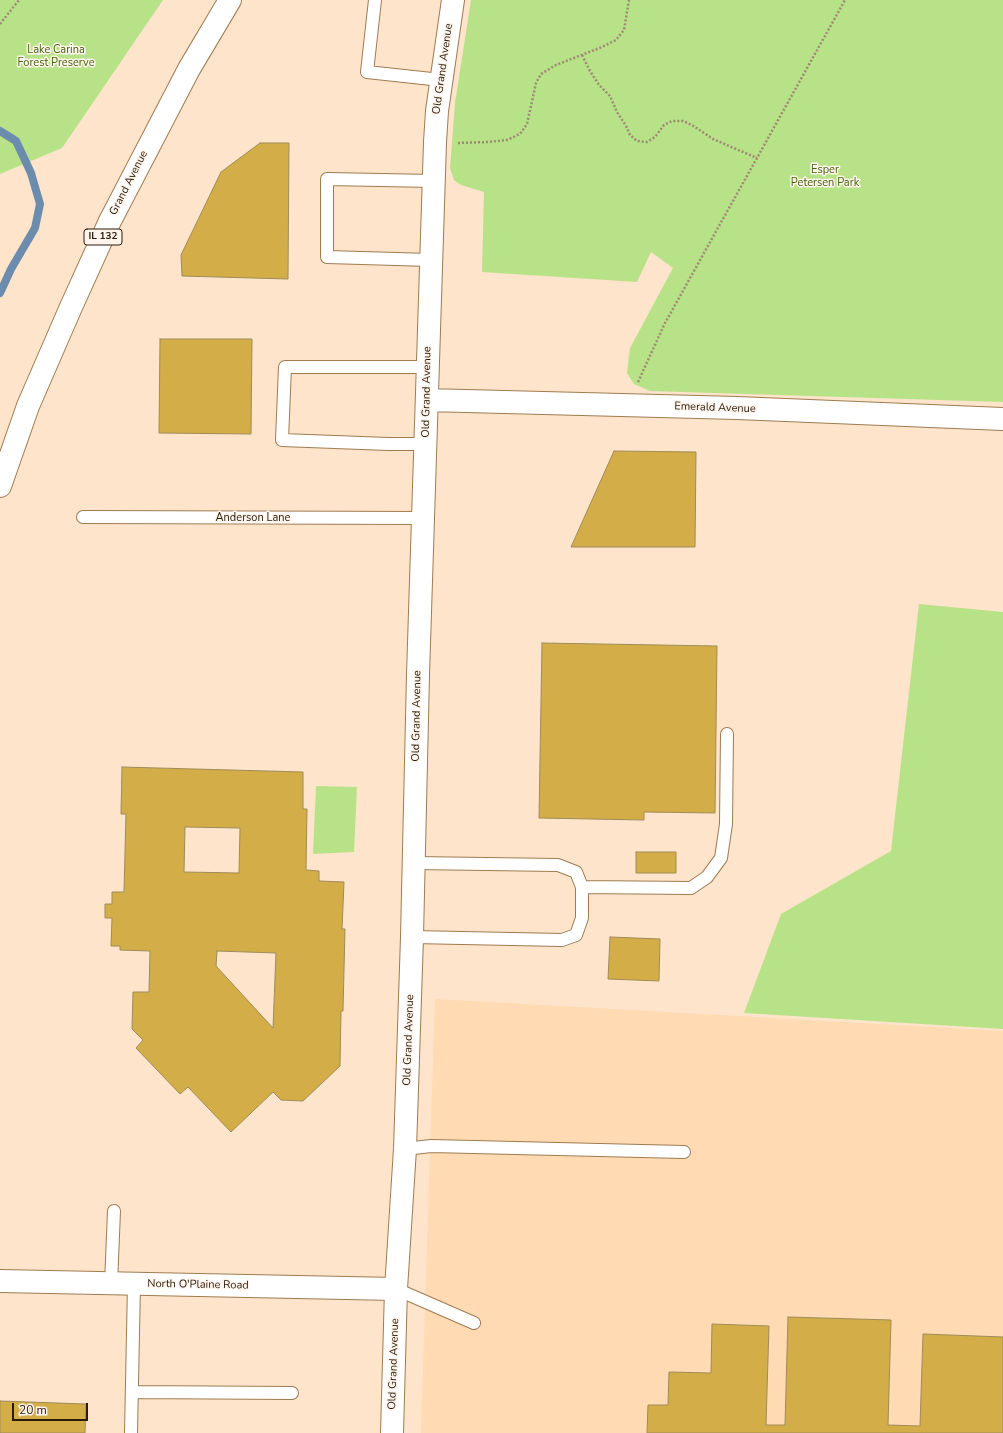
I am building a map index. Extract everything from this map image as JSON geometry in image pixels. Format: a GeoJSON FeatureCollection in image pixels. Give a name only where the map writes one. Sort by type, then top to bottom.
{"type":"FeatureCollection","features":[{"type":"Feature","properties":{"kind":"street","name":"Grand Avenue"},"geometry":{"type":"LineString","coordinates":[[0,486],[28,406],[71,306],[110,221],[189,69],[230,0]]}},
{"type":"Feature","properties":{"kind":"street","name":"Old Grand Avenue"},"geometry":{"type":"LineString","coordinates":[[392,1433],[396,1289],[405,1149],[434,181],[437,111],[453,0]]}},
{"type":"Feature","properties":{"kind":"street","name":"Emerald Avenue"},"geometry":{"type":"LineString","coordinates":[[427,400],[624,405],[1003,419]]}},
{"type":"Feature","properties":{"kind":"street","name":"North O'Plaine Road"},"geometry":{"type":"LineString","coordinates":[[0,1281],[396,1289]]}},
{"type":"Feature","properties":{"kind":"lane"},"geometry":{"type":"LineString","coordinates":[[375,0],[367,72],[441,80]]}},
{"type":"Feature","properties":{"kind":"lane"},"geometry":{"type":"LineString","coordinates":[[431,260],[327,257],[327,179],[434,181]]}},
{"type":"Feature","properties":{"kind":"lane"},"geometry":{"type":"LineString","coordinates":[[426,444],[282,440],[285,367],[428,367]]}},
{"type":"Feature","properties":{"kind":"lane","name":"Anderson Lane"},"geometry":{"type":"LineString","coordinates":[[82,517],[423,518]]}},
{"type":"Feature","properties":{"kind":"lane"},"geometry":{"type":"LineString","coordinates":[[582,887],[690,888],[707,877],[721,858],[726,824],[727,734]]}},
{"type":"Feature","properties":{"kind":"lane"},"geometry":{"type":"LineString","coordinates":[[412,937],[562,940],[576,935],[582,918],[582,887],[576,872],[558,865],[414,863]]}},
{"type":"Feature","properties":{"kind":"lane"},"geometry":{"type":"LineString","coordinates":[[405,1149],[431,1146],[684,1152]]}},
{"type":"Feature","properties":{"kind":"lane"},"geometry":{"type":"LineString","coordinates":[[111,1284],[114,1211]]}},
{"type":"Feature","properties":{"kind":"lane"},"geometry":{"type":"LineString","coordinates":[[131,1433],[134,1284]]}},
{"type":"Feature","properties":{"kind":"lane"},"geometry":{"type":"LineString","coordinates":[[396,1289],[474,1323]]}},
{"type":"Feature","properties":{"kind":"lane"},"geometry":{"type":"LineString","coordinates":[[132,1392],[292,1393]]}},
{"type":"Feature","properties":{"kind":"path"},"geometry":{"type":"LineString","coordinates":[[0,24],[19,0]]}},
{"type":"Feature","properties":{"kind":"path"},"geometry":{"type":"LineString","coordinates":[[456,143],[507,140],[520,134],[526,124],[536,83],[541,74],[556,64],[582,55],[616,40],[624,30],[629,0]]}},
{"type":"Feature","properties":{"kind":"path"},"geometry":{"type":"LineString","coordinates":[[624,405],[640,380],[665,323],[845,0]]}},
{"type":"Feature","properties":{"kind":"path"},"geometry":{"type":"LineString","coordinates":[[582,55],[599,85],[610,96],[630,135],[637,141],[647,142],[655,137],[664,125],[672,121],[683,121],[692,125],[713,139],[757,158]]}},
{"type":"Feature","properties":{"kind":"shaded area"},"geometry":{"type":"Polygon","coordinates":[[[435,999],[1003,1031],[1003,1433],[421,1433],[435,999]]]}},
{"type":"Feature","properties":{"kind":"green space","name":"Lake Carina Forest Preserve"},"geometry":{"type":"Polygon","coordinates":[[[0,0],[163,0],[62,148],[0,174],[0,0]]]}},
{"type":"Feature","properties":{"kind":"green space","name":"Esper Petersen Park"},"geometry":{"type":"Polygon","coordinates":[[[471,0],[1003,0],[1003,402],[650,391],[634,384],[627,373],[630,348],[673,268],[651,252],[637,282],[482,272],[484,192],[461,185],[454,180],[450,168],[455,103],[471,0]]]}},
{"type":"Feature","properties":{"kind":"green space"},"geometry":{"type":"Polygon","coordinates":[[[919,604],[1003,612],[1003,1029],[744,1013],[781,914],[891,851],[919,604]]]}},
{"type":"Feature","properties":{"kind":"green space"},"geometry":{"type":"Polygon","coordinates":[[[316,786],[357,787],[354,852],[313,854],[316,786]]]}},
{"type":"Feature","properties":{"kind":"building"},"geometry":{"type":"Polygon","coordinates":[[[260,143],[289,143],[288,279],[182,276],[181,255],[221,172],[260,143]]]}},
{"type":"Feature","properties":{"kind":"building"},"geometry":{"type":"Polygon","coordinates":[[[160,339],[252,339],[251,434],[159,433],[160,339]]]}},
{"type":"Feature","properties":{"kind":"building"},"geometry":{"type":"Polygon","coordinates":[[[614,451],[696,452],[695,547],[571,547],[614,451]]]}},
{"type":"Feature","properties":{"kind":"building"},"geometry":{"type":"Polygon","coordinates":[[[542,643],[717,646],[715,813],[644,812],[644,820],[539,818],[542,643]]]}},
{"type":"Feature","properties":{"kind":"building"},"geometry":{"type":"Polygon","coordinates":[[[122,767],[303,772],[303,809],[307,809],[306,870],[319,871],[319,881],[344,882],[342,929],[345,929],[340,1066],[303,1101],[281,1100],[273,1092],[231,1132],[188,1087],[180,1094],[136,1048],[143,1040],[132,1029],[133,992],[149,992],[150,951],[120,950],[120,946],[111,946],[112,918],[105,918],[105,904],[112,904],[112,892],[124,892],[126,814],[121,814],[122,767]],[[185,827],[184,872],[239,873],[240,828],[185,827]],[[217,951],[216,966],[273,1028],[276,953],[217,951]]]}},
{"type":"Feature","properties":{"kind":"building"},"geometry":{"type":"Polygon","coordinates":[[[636,852],[676,852],[676,873],[636,873],[636,852]]]}},
{"type":"Feature","properties":{"kind":"building"},"geometry":{"type":"Polygon","coordinates":[[[610,937],[660,939],[659,981],[608,979],[610,937]]]}},
{"type":"Feature","properties":{"kind":"building"},"geometry":{"type":"Polygon","coordinates":[[[788,1317],[891,1320],[888,1425],[920,1426],[923,1334],[1003,1337],[1003,1433],[647,1433],[648,1405],[668,1405],[669,1372],[711,1373],[712,1324],[769,1326],[766,1425],[785,1425],[788,1317]]]}},
{"type":"Feature","properties":{"kind":"building"},"geometry":{"type":"Polygon","coordinates":[[[0,1401],[86,1404],[85,1433],[0,1433],[0,1401]]]}},
{"type":"Feature","properties":{"kind":"waterway"},"geometry":{"type":"LineString","coordinates":[[0,131],[16,141],[31,173],[40,204],[35,228],[11,269],[0,293]]}}]}
